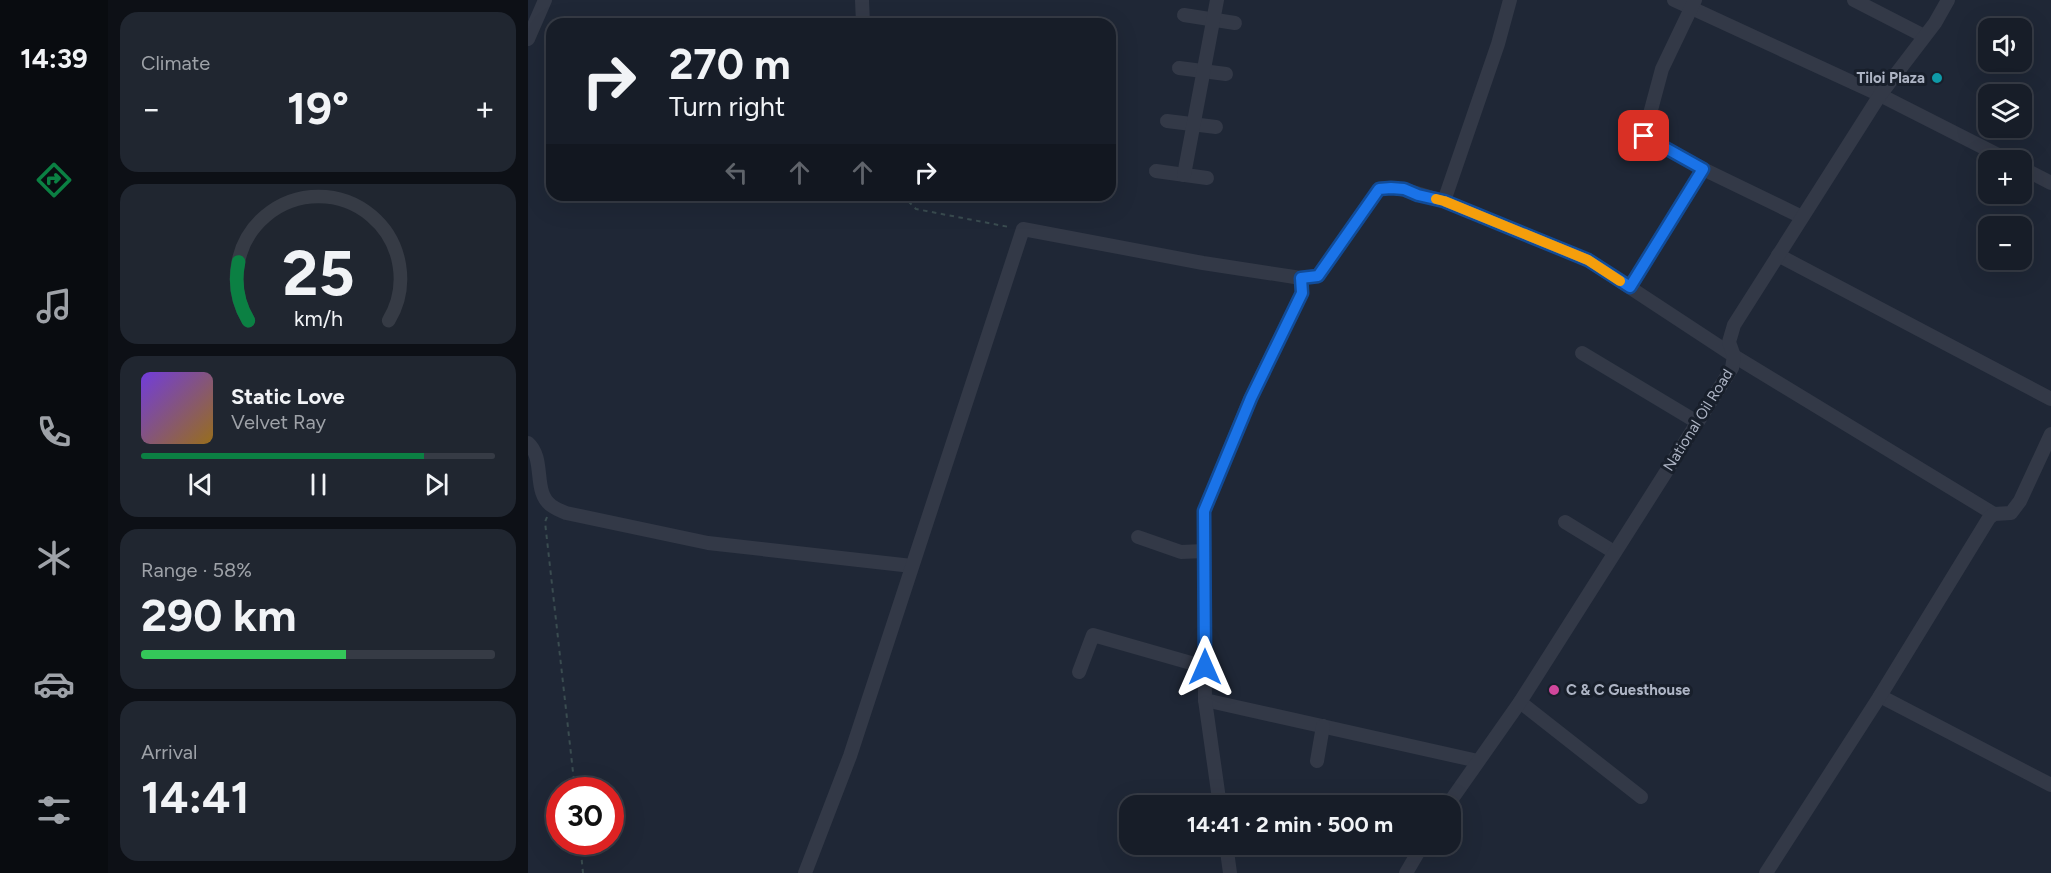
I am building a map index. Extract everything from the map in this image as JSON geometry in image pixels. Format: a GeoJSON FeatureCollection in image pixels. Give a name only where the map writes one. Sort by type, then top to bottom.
{"type":"FeatureCollection","features":[{"type":"Feature","properties":{"kind":"street"},"geometry":{"type":"LineString","coordinates":[[528,39],[545,0]]}},
{"type":"Feature","properties":{"kind":"street"},"geometry":{"type":"LineString","coordinates":[[862,0],[863,18]]}},
{"type":"Feature","properties":{"kind":"street"},"geometry":{"type":"LineString","coordinates":[[1184,175],[1217,0]]}},
{"type":"Feature","properties":{"kind":"street"},"geometry":{"type":"LineString","coordinates":[[1444,201],[1510,0]]}},
{"type":"Feature","properties":{"kind":"street"},"geometry":{"type":"LineString","coordinates":[[1674,0],[1693,4],[1988,150]]}},
{"type":"Feature","properties":{"kind":"street"},"geometry":{"type":"LineString","coordinates":[[1854,0],[1924,36]]}},
{"type":"Feature","properties":{"kind":"street","name":"National Oil Road"},"geometry":{"type":"LineString","coordinates":[[1454,795],[1520,702],[1732,368],[1734,356],[1729,342],[1734,325],[1880,95],[1948,0]]}},
{"type":"Feature","properties":{"kind":"street"},"geometry":{"type":"LineString","coordinates":[[1693,4],[1662,69],[1644,136],[1703,169],[1802,217]]}},
{"type":"Feature","properties":{"kind":"street"},"geometry":{"type":"LineString","coordinates":[[1184,15],[1235,23]]}},
{"type":"Feature","properties":{"kind":"street"},"geometry":{"type":"LineString","coordinates":[[1179,68],[1226,74]]}},
{"type":"Feature","properties":{"kind":"street"},"geometry":{"type":"LineString","coordinates":[[1167,121],[1216,127]]}},
{"type":"Feature","properties":{"kind":"street"},"geometry":{"type":"LineString","coordinates":[[1630,287],[1703,169]]}},
{"type":"Feature","properties":{"kind":"street"},"geometry":{"type":"LineString","coordinates":[[1156,171],[1207,178]]}},
{"type":"Feature","properties":{"kind":"street"},"geometry":{"type":"LineString","coordinates":[[2032,173],[2051,183]]}},
{"type":"Feature","properties":{"kind":"street"},"geometry":{"type":"LineString","coordinates":[[805,873],[850,756],[1023,229],[1203,263],[1301,278],[1318,276],[1379,189],[1404,189],[1444,201],[1588,260],[1734,356],[1995,514]]}},
{"type":"Feature","properties":{"kind":"street"},"geometry":{"type":"LineString","coordinates":[[1778,255],[2051,399]]}},
{"type":"Feature","properties":{"kind":"street"},"geometry":{"type":"LineString","coordinates":[[1218,795],[1205,700],[1204,511],[1251,398],[1302,293],[1301,278]]}},
{"type":"Feature","properties":{"kind":"street"},"geometry":{"type":"LineString","coordinates":[[1582,353],[1697,422]]}},
{"type":"Feature","properties":{"kind":"street"},"geometry":{"type":"LineString","coordinates":[[1766,873],[1880,696],[1989,518],[1995,514],[2011,513],[2020,501],[2051,434]]}},
{"type":"Feature","properties":{"kind":"street"},"geometry":{"type":"LineString","coordinates":[[528,443],[536,453],[546,501],[552,507],[566,513],[708,543],[912,566]]}},
{"type":"Feature","properties":{"kind":"street"},"geometry":{"type":"LineString","coordinates":[[1565,522],[1614,552]]}},
{"type":"Feature","properties":{"kind":"street"},"geometry":{"type":"LineString","coordinates":[[1138,537],[1181,552],[1204,551]]}},
{"type":"Feature","properties":{"kind":"street"},"geometry":{"type":"LineString","coordinates":[[1079,672],[1093,635],[1205,667]]}},
{"type":"Feature","properties":{"kind":"street"},"geometry":{"type":"LineString","coordinates":[[1880,696],[2051,785]]}},
{"type":"Feature","properties":{"kind":"street"},"geometry":{"type":"LineString","coordinates":[[1205,700],[1478,760]]}},
{"type":"Feature","properties":{"kind":"street"},"geometry":{"type":"LineString","coordinates":[[1520,702],[1641,797]]}},
{"type":"Feature","properties":{"kind":"street"},"geometry":{"type":"LineString","coordinates":[[1317,761],[1323,726]]}},
{"type":"Feature","properties":{"kind":"street"},"geometry":{"type":"LineString","coordinates":[[1228,855],[1230,873]]}},
{"type":"Feature","properties":{"kind":"street"},"geometry":{"type":"LineString","coordinates":[[1406,873],[1417,855]]}},
{"type":"Feature","properties":{"kind":"path"},"geometry":{"type":"LineString","coordinates":[[908,201],[916,209],[1023,229]]}},
{"type":"Feature","properties":{"kind":"path"},"geometry":{"type":"LineString","coordinates":[[552,507],[545,522],[574,777]]}},
{"type":"Feature","properties":{"kind":"path"},"geometry":{"type":"LineString","coordinates":[[581,855],[583,873]]}},
{"type":"Feature","properties":{"kind":"slow traffic"},"geometry":{"type":"LineString","coordinates":[[1436,199],[1588,260],[1620,281]]}},
{"type":"Feature","properties":{"kind":"place","name":"Tiloi Plaza"},"geometry":{"type":"Point","coordinates":[1937,78]}},
{"type":"Feature","properties":{"kind":"place","name":"C & C Guesthouse"},"geometry":{"type":"Point","coordinates":[1554,690]}},
{"type":"Feature","properties":{"kind":"route"},"geometry":{"type":"LineString","coordinates":[[1205,667],[1204,511],[1251,398],[1302,293],[1301,278],[1318,276],[1379,189],[1391,188],[1404,189],[1444,201],[1588,260],[1630,287],[1703,169],[1644,136]]}}]}
